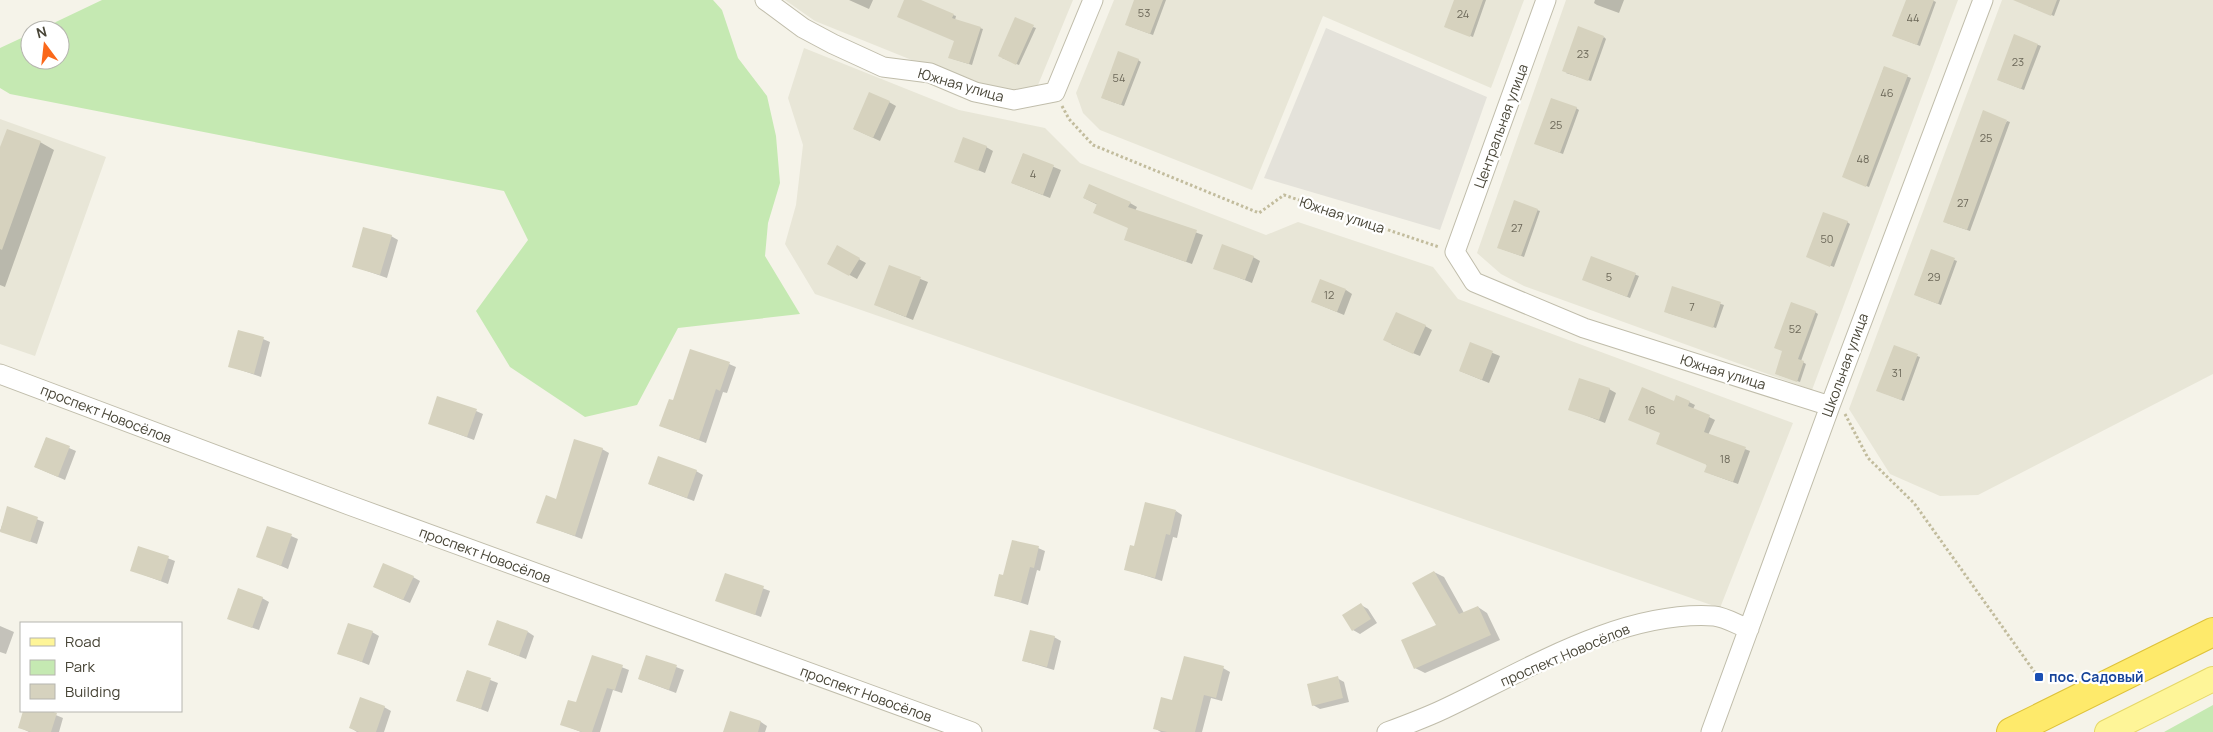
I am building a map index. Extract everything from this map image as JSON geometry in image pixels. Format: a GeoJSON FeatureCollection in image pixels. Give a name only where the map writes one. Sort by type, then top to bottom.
{"type":"FeatureCollection","features":[{"type":"Feature","properties":{"kind":"highway"},"geometry":{"type":"LineString","coordinates":[[2011,732],[2213,632]]}},
{"type":"Feature","properties":{"kind":"main road"},"geometry":{"type":"LineString","coordinates":[[2107,732],[2213,679]]}},
{"type":"Feature","properties":{"kind":"street","name":"Южная улица"},"geometry":{"type":"LineString","coordinates":[[765,0],[810,32],[883,66],[930,73],[975,92],[1014,100],[1055,92]]}},
{"type":"Feature","properties":{"kind":"street"},"geometry":{"type":"LineString","coordinates":[[1055,92],[1093,0]]}},
{"type":"Feature","properties":{"kind":"street","name":"Центральная улица"},"geometry":{"type":"LineString","coordinates":[[1455,252],[1546,0]]}},
{"type":"Feature","properties":{"kind":"street","name":"Школьная улица"},"geometry":{"type":"LineString","coordinates":[[1711,732],[1830,406],[1983,0]]}},
{"type":"Feature","properties":{"kind":"street","name":"Южная улица"},"geometry":{"type":"LineString","coordinates":[[1455,252],[1474,282],[1584,328],[1830,406]]}},
{"type":"Feature","properties":{"kind":"street","name":"проспект Новосёлов"},"geometry":{"type":"LineString","coordinates":[[0,374],[368,512],[972,732]]}},
{"type":"Feature","properties":{"kind":"street","name":"проспект Новосёлов"},"geometry":{"type":"LineString","coordinates":[[1387,732],[1441,711],[1536,664],[1594,640],[1643,623],[1681,616],[1716,616],[1749,629]]}},
{"type":"Feature","properties":{"kind":"path","name":"Южная улица"},"geometry":{"type":"LineString","coordinates":[[1055,92],[1069,119],[1093,145],[1260,213],[1284,196],[1455,252]]}},
{"type":"Feature","properties":{"kind":"path"},"geometry":{"type":"LineString","coordinates":[[1830,406],[1848,415],[1868,458],[1914,503],[1935,530],[2036,674]]}},
{"type":"Feature","properties":{"kind":"shaded area"},"geometry":{"type":"Polygon","coordinates":[[[785,0],[1073,0],[1038,85],[1016,95],[939,71],[815,21],[785,0]]]}},
{"type":"Feature","properties":{"kind":"shaded area"},"geometry":{"type":"Polygon","coordinates":[[[1114,0],[1524,0],[1491,88],[1323,16],[1252,190],[1100,130],[1083,113],[1076,93],[1114,0]]]}},
{"type":"Feature","properties":{"kind":"shaded area"},"geometry":{"type":"Polygon","coordinates":[[[1566,0],[1958,0],[1812,390],[1524,286],[1501,274],[1477,253],[1566,0]]]}},
{"type":"Feature","properties":{"kind":"shaded area"},"geometry":{"type":"Polygon","coordinates":[[[2002,0],[2213,0],[2213,374],[1978,495],[1940,496],[1890,474],[1849,409],[2002,0]]]}},
{"type":"Feature","properties":{"kind":"shaded area"},"geometry":{"type":"Polygon","coordinates":[[[1326,28],[1487,97],[1440,230],[1264,178],[1326,28]]]}},
{"type":"Feature","properties":{"kind":"shaded area"},"geometry":{"type":"Polygon","coordinates":[[[804,48],[959,110],[1045,128],[1080,163],[1266,235],[1298,222],[1433,267],[1458,299],[1793,423],[1720,608],[815,294],[785,244],[796,205],[803,145],[788,98],[804,48]]]}},
{"type":"Feature","properties":{"kind":"shaded area"},"geometry":{"type":"Polygon","coordinates":[[[0,119],[106,157],[35,356],[0,344],[0,119]]]}},
{"type":"Feature","properties":{"kind":"green space"},"geometry":{"type":"Polygon","coordinates":[[[102,0],[713,0],[722,10],[738,58],[767,96],[776,136],[780,183],[768,223],[765,256],[800,314],[678,328],[637,405],[585,417],[510,367],[476,311],[528,240],[504,191],[10,94],[0,88],[0,48],[20,39],[20,70],[70,70],[70,20],[60,20],[102,0]]]}},
{"type":"Feature","properties":{"kind":"green space"},"geometry":{"type":"Polygon","coordinates":[[[2213,705],[2213,732],[2164,732],[2213,705]]]}},
{"type":"Feature","properties":{"kind":"building"},"geometry":{"type":"Polygon","coordinates":[[[904,0],[921,0],[954,14],[952,18],[981,27],[969,64],[948,58],[954,41],[897,17],[904,0]]]}},
{"type":"Feature","properties":{"kind":"building"},"geometry":{"type":"Polygon","coordinates":[[[1134,0],[1163,0],[1150,34],[1125,25],[1134,0]]]}},
{"type":"Feature","properties":{"kind":"building"},"geometry":{"type":"Polygon","coordinates":[[[1454,0],[1483,0],[1470,37],[1444,27],[1454,0]]]}},
{"type":"Feature","properties":{"kind":"building"},"geometry":{"type":"Polygon","coordinates":[[[1906,0],[1934,0],[1917,45],[1892,36],[1906,0]]]}},
{"type":"Feature","properties":{"kind":"building"},"geometry":{"type":"Polygon","coordinates":[[[2013,0],[2057,0],[2051,16],[2013,0]]]}},
{"type":"Feature","properties":{"kind":"building"},"geometry":{"type":"Polygon","coordinates":[[[1015,17],[1034,25],[1016,65],[998,56],[1015,17]]]}},
{"type":"Feature","properties":{"kind":"building"},"geometry":{"type":"Polygon","coordinates":[[[1578,26],[1604,36],[1588,81],[1562,71],[1578,26]]]}},
{"type":"Feature","properties":{"kind":"building"},"geometry":{"type":"Polygon","coordinates":[[[2014,34],[2038,44],[2021,89],[1997,80],[2014,34]]]}},
{"type":"Feature","properties":{"kind":"building"},"geometry":{"type":"Polygon","coordinates":[[[1118,51],[1139,59],[1121,105],[1101,98],[1118,51]]]}},
{"type":"Feature","properties":{"kind":"building"},"geometry":{"type":"Polygon","coordinates":[[[1884,66],[1908,75],[1866,187],[1842,177],[1884,66]]]}},
{"type":"Feature","properties":{"kind":"building"},"geometry":{"type":"Polygon","coordinates":[[[869,92],[890,101],[873,138],[853,129],[869,92]]]}},
{"type":"Feature","properties":{"kind":"building"},"geometry":{"type":"Polygon","coordinates":[[[1551,98],[1577,107],[1560,153],[1534,144],[1551,98]]]}},
{"type":"Feature","properties":{"kind":"building"},"geometry":{"type":"Polygon","coordinates":[[[1983,110],[2007,120],[1967,230],[1943,222],[1983,110]]]}},
{"type":"Feature","properties":{"kind":"building"},"geometry":{"type":"Polygon","coordinates":[[[7,129],[41,141],[2,250],[0,249],[0,147],[7,129]]]}},
{"type":"Feature","properties":{"kind":"building"},"geometry":{"type":"Polygon","coordinates":[[[963,137],[987,146],[978,171],[954,162],[963,137]]]}},
{"type":"Feature","properties":{"kind":"building"},"geometry":{"type":"Polygon","coordinates":[[[1023,153],[1054,165],[1043,195],[1011,183],[1023,153]]]}},
{"type":"Feature","properties":{"kind":"building"},"geometry":{"type":"Polygon","coordinates":[[[1089,184],[1131,202],[1128,207],[1197,230],[1186,262],[1124,240],[1128,228],[1093,213],[1097,204],[1083,198],[1089,184]]]}},
{"type":"Feature","properties":{"kind":"building"},"geometry":{"type":"Polygon","coordinates":[[[1514,200],[1538,209],[1521,256],[1497,248],[1514,200]]]}},
{"type":"Feature","properties":{"kind":"building"},"geometry":{"type":"Polygon","coordinates":[[[1823,212],[1848,221],[1830,267],[1806,257],[1823,212]]]}},
{"type":"Feature","properties":{"kind":"building"},"geometry":{"type":"Polygon","coordinates":[[[363,227],[392,235],[380,275],[352,267],[363,227]]]}},
{"type":"Feature","properties":{"kind":"building"},"geometry":{"type":"Polygon","coordinates":[[[1222,244],[1254,256],[1245,280],[1213,269],[1222,244]]]}},
{"type":"Feature","properties":{"kind":"building"},"geometry":{"type":"Polygon","coordinates":[[[837,245],[860,258],[849,276],[827,264],[837,245]]]}},
{"type":"Feature","properties":{"kind":"building"},"geometry":{"type":"Polygon","coordinates":[[[1931,249],[1955,258],[1938,304],[1914,295],[1931,249]]]}},
{"type":"Feature","properties":{"kind":"building"},"geometry":{"type":"Polygon","coordinates":[[[1591,256],[1636,273],[1627,297],[1582,280],[1591,256]]]}},
{"type":"Feature","properties":{"kind":"building"},"geometry":{"type":"Polygon","coordinates":[[[889,265],[921,277],[906,317],[874,305],[889,265]]]}},
{"type":"Feature","properties":{"kind":"building"},"geometry":{"type":"Polygon","coordinates":[[[1320,279],[1346,289],[1337,312],[1311,302],[1320,279]]]}},
{"type":"Feature","properties":{"kind":"building"},"geometry":{"type":"Polygon","coordinates":[[[1672,286],[1721,302],[1713,328],[1664,312],[1672,286]]]}},
{"type":"Feature","properties":{"kind":"building"},"geometry":{"type":"Polygon","coordinates":[[[1791,302],[1816,311],[1798,359],[1804,361],[1797,382],[1775,374],[1782,351],[1774,348],[1791,302]]]}},
{"type":"Feature","properties":{"kind":"building"},"geometry":{"type":"Polygon","coordinates":[[[1396,312],[1426,325],[1413,354],[1383,340],[1396,312]]]}},
{"type":"Feature","properties":{"kind":"building"},"geometry":{"type":"Polygon","coordinates":[[[238,330],[264,337],[254,374],[228,367],[238,330]]]}},
{"type":"Feature","properties":{"kind":"building"},"geometry":{"type":"Polygon","coordinates":[[[1470,342],[1493,351],[1482,380],[1459,371],[1470,342]]]}},
{"type":"Feature","properties":{"kind":"building"},"geometry":{"type":"Polygon","coordinates":[[[1894,345],[1918,354],[1901,400],[1876,391],[1894,345]]]}},
{"type":"Feature","properties":{"kind":"building"},"geometry":{"type":"Polygon","coordinates":[[[690,349],[730,362],[720,391],[716,389],[699,440],[659,426],[669,399],[673,400],[690,349]]]}},
{"type":"Feature","properties":{"kind":"building"},"geometry":{"type":"Polygon","coordinates":[[[1579,378],[1610,388],[1599,420],[1568,410],[1579,378]]]}},
{"type":"Feature","properties":{"kind":"building"},"geometry":{"type":"Polygon","coordinates":[[[1642,387],[1674,401],[1676,395],[1690,401],[1688,406],[1710,415],[1704,432],[1746,447],[1733,482],[1704,472],[1707,465],[1656,444],[1660,433],[1628,420],[1642,387]]]}},
{"type":"Feature","properties":{"kind":"building"},"geometry":{"type":"Polygon","coordinates":[[[437,396],[477,409],[467,437],[428,424],[437,396]]]}},
{"type":"Feature","properties":{"kind":"building"},"geometry":{"type":"Polygon","coordinates":[[[46,437],[70,446],[58,477],[34,467],[46,437]]]}},
{"type":"Feature","properties":{"kind":"building"},"geometry":{"type":"Polygon","coordinates":[[[574,439],[603,448],[575,536],[536,523],[546,495],[556,499],[574,439]]]}},
{"type":"Feature","properties":{"kind":"building"},"geometry":{"type":"Polygon","coordinates":[[[658,456],[697,470],[687,498],[648,484],[658,456]]]}},
{"type":"Feature","properties":{"kind":"building"},"geometry":{"type":"Polygon","coordinates":[[[1145,502],[1176,510],[1170,535],[1166,534],[1155,578],[1124,570],[1130,545],[1134,546],[1145,502]]]}},
{"type":"Feature","properties":{"kind":"building"},"geometry":{"type":"Polygon","coordinates":[[[7,506],[38,517],[30,542],[0,532],[7,506]]]}},
{"type":"Feature","properties":{"kind":"building"},"geometry":{"type":"Polygon","coordinates":[[[267,526],[292,534],[281,566],[256,557],[267,526]]]}},
{"type":"Feature","properties":{"kind":"building"},"geometry":{"type":"Polygon","coordinates":[[[1012,540],[1039,546],[1034,568],[1030,567],[1021,602],[994,596],[999,574],[1003,575],[1012,540]]]}},
{"type":"Feature","properties":{"kind":"building"},"geometry":{"type":"Polygon","coordinates":[[[138,546],[169,556],[161,581],[130,571],[138,546]]]}},
{"type":"Feature","properties":{"kind":"building"},"geometry":{"type":"Polygon","coordinates":[[[383,563],[414,576],[403,600],[373,587],[383,563]]]}},
{"type":"Feature","properties":{"kind":"building"},"geometry":{"type":"Polygon","coordinates":[[[1434,571],[1459,614],[1478,606],[1491,635],[1414,669],[1401,640],[1436,625],[1412,583],[1434,571]]]}},
{"type":"Feature","properties":{"kind":"building"},"geometry":{"type":"Polygon","coordinates":[[[725,573],[764,586],[755,615],[715,601],[725,573]]]}},
{"type":"Feature","properties":{"kind":"building"},"geometry":{"type":"Polygon","coordinates":[[[238,588],[263,597],[252,628],[227,619],[238,588]]]}},
{"type":"Feature","properties":{"kind":"building"},"geometry":{"type":"Polygon","coordinates":[[[1361,603],[1371,619],[1352,631],[1342,615],[1361,603]]]}},
{"type":"Feature","properties":{"kind":"building"},"geometry":{"type":"Polygon","coordinates":[[[497,620],[528,631],[519,656],[488,645],[497,620]]]}},
{"type":"Feature","properties":{"kind":"building"},"geometry":{"type":"Polygon","coordinates":[[[348,623],[373,631],[362,662],[337,654],[348,623]]]}},
{"type":"Feature","properties":{"kind":"building"},"geometry":{"type":"Polygon","coordinates":[[[1030,630],[1055,636],[1047,667],[1022,661],[1030,630]]]}},
{"type":"Feature","properties":{"kind":"building"},"geometry":{"type":"Polygon","coordinates":[[[592,655],[623,665],[615,690],[607,688],[592,732],[582,732],[560,725],[568,700],[576,702],[592,655]]]}},
{"type":"Feature","properties":{"kind":"building"},"geometry":{"type":"Polygon","coordinates":[[[646,655],[677,665],[669,690],[638,679],[646,655]]]}},
{"type":"Feature","properties":{"kind":"building"},"geometry":{"type":"Polygon","coordinates":[[[1184,656],[1224,666],[1216,698],[1204,695],[1195,732],[1167,732],[1153,729],[1161,697],[1172,700],[1184,656]]]}},
{"type":"Feature","properties":{"kind":"building"},"geometry":{"type":"Polygon","coordinates":[[[467,670],[491,678],[481,709],[456,701],[467,670]]]}},
{"type":"Feature","properties":{"kind":"building"},"geometry":{"type":"Polygon","coordinates":[[[1338,676],[1343,698],[1312,706],[1307,684],[1338,676]]]}},
{"type":"Feature","properties":{"kind":"building"},"geometry":{"type":"Polygon","coordinates":[[[360,697],[385,706],[376,732],[359,732],[349,728],[360,697]]]}},
{"type":"Feature","properties":{"kind":"building"},"geometry":{"type":"Polygon","coordinates":[[[730,711],[761,721],[758,732],[723,732],[730,711]]]}},
{"type":"Feature","properties":{"kind":"building"},"geometry":{"type":"Polygon","coordinates":[[[23,712],[57,713],[51,732],[31,732],[18,728],[23,712]]]}},
{"type":"Feature","properties":{"kind":"place","name":"пос. Садовый"},"geometry":{"type":"Point","coordinates":[2039,677]}}]}
